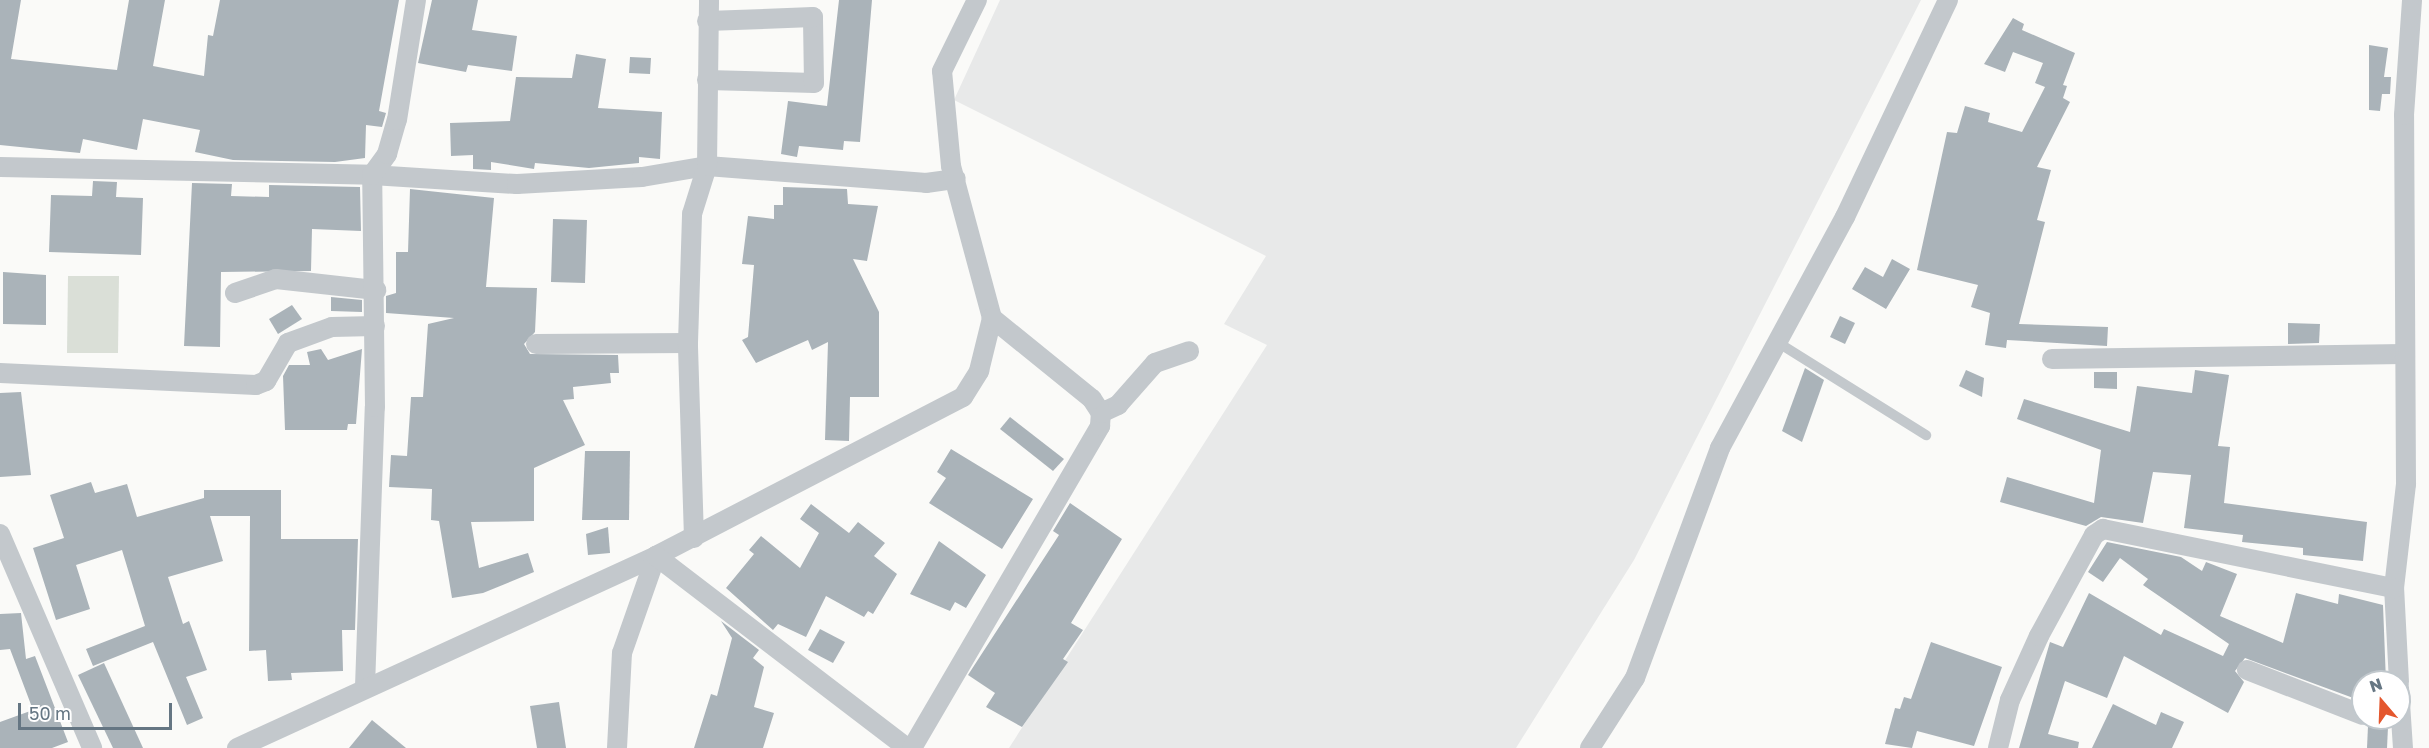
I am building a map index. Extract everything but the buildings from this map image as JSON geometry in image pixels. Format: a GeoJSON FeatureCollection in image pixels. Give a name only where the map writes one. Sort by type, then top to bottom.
{"type":"FeatureCollection","features":[{"type":"Feature","properties":{"kind":"street"},"geometry":{"type":"LineString","coordinates":[[365,687],[376,290],[372,175],[387,153],[397,120],[416,0]]}},
{"type":"Feature","properties":{"kind":"street"},"geometry":{"type":"LineString","coordinates":[[694,538],[688,343],[692,214],[707,166],[709,0]]}},
{"type":"Feature","properties":{"kind":"street"},"geometry":{"type":"LineString","coordinates":[[237,748],[365,687],[482,640],[694,538],[963,397],[979,370],[992,318],[945,133],[942,70],[977,0]]}},
{"type":"Feature","properties":{"kind":"street"},"geometry":{"type":"LineString","coordinates":[[1590,748],[1635,678],[1720,448],[1845,217],[1948,0]]}},
{"type":"Feature","properties":{"kind":"street"},"geometry":{"type":"LineString","coordinates":[[2398,670],[2394,588],[2406,484],[2404,115],[2412,0]]}},
{"type":"Feature","properties":{"kind":"street"},"geometry":{"type":"LineString","coordinates":[[707,21],[813,17],[814,83],[707,80]]}},
{"type":"Feature","properties":{"kind":"street"},"geometry":{"type":"LineString","coordinates":[[0,167],[372,175],[516,184],[642,177],[707,166],[926,183],[956,179]]}},
{"type":"Feature","properties":{"kind":"street"},"geometry":{"type":"LineString","coordinates":[[235,293],[276,279],[376,290]]}},
{"type":"Feature","properties":{"kind":"street"},"geometry":{"type":"LineString","coordinates":[[912,748],[1100,426],[1101,413],[1086,393],[992,318]]}},
{"type":"Feature","properties":{"kind":"street"},"geometry":{"type":"LineString","coordinates":[[0,373],[256,385],[266,381],[288,343],[332,327],[375,326]]}},
{"type":"Feature","properties":{"kind":"street"},"geometry":{"type":"LineString","coordinates":[[536,344],[688,343]]}},
{"type":"Feature","properties":{"kind":"street"},"geometry":{"type":"LineString","coordinates":[[1101,413],[1118,405],[1155,363],[1189,351]]}},
{"type":"Feature","properties":{"kind":"street"},"geometry":{"type":"LineString","coordinates":[[2052,359],[2404,354]]}},
{"type":"Feature","properties":{"kind":"street"},"geometry":{"type":"LineString","coordinates":[[1998,748],[2010,700],[2039,636],[2094,535],[2103,529],[2394,588]]}},
{"type":"Feature","properties":{"kind":"street"},"geometry":{"type":"LineString","coordinates":[[0,534],[6,565],[92,748]]}},
{"type":"Feature","properties":{"kind":"street"},"geometry":{"type":"LineString","coordinates":[[617,748],[622,653],[656,556]]}},
{"type":"Feature","properties":{"kind":"street"},"geometry":{"type":"LineString","coordinates":[[656,556],[907,748]]}},
{"type":"Feature","properties":{"kind":"street"},"geometry":{"type":"LineString","coordinates":[[2247,670],[2351,710]]}},
{"type":"Feature","properties":{"kind":"street"},"geometry":{"type":"LineString","coordinates":[[2400,730],[2403,748]]}},
{"type":"Feature","properties":{"kind":"lane"},"geometry":{"type":"LineString","coordinates":[[1777,342],[1926,435]]}},
{"type":"Feature","properties":{"kind":"shaded area"},"geometry":{"type":"Polygon","coordinates":[[[1000,0],[1921,0],[1634,560],[1516,748],[1009,748],[1267,345],[1224,324],[1266,256],[954,100],[1000,0]]]}},
{"type":"Feature","properties":{"kind":"shaded area"},"geometry":{"type":"Polygon","coordinates":[[[68,276],[119,276],[118,353],[67,353],[68,276]]]}}]}
